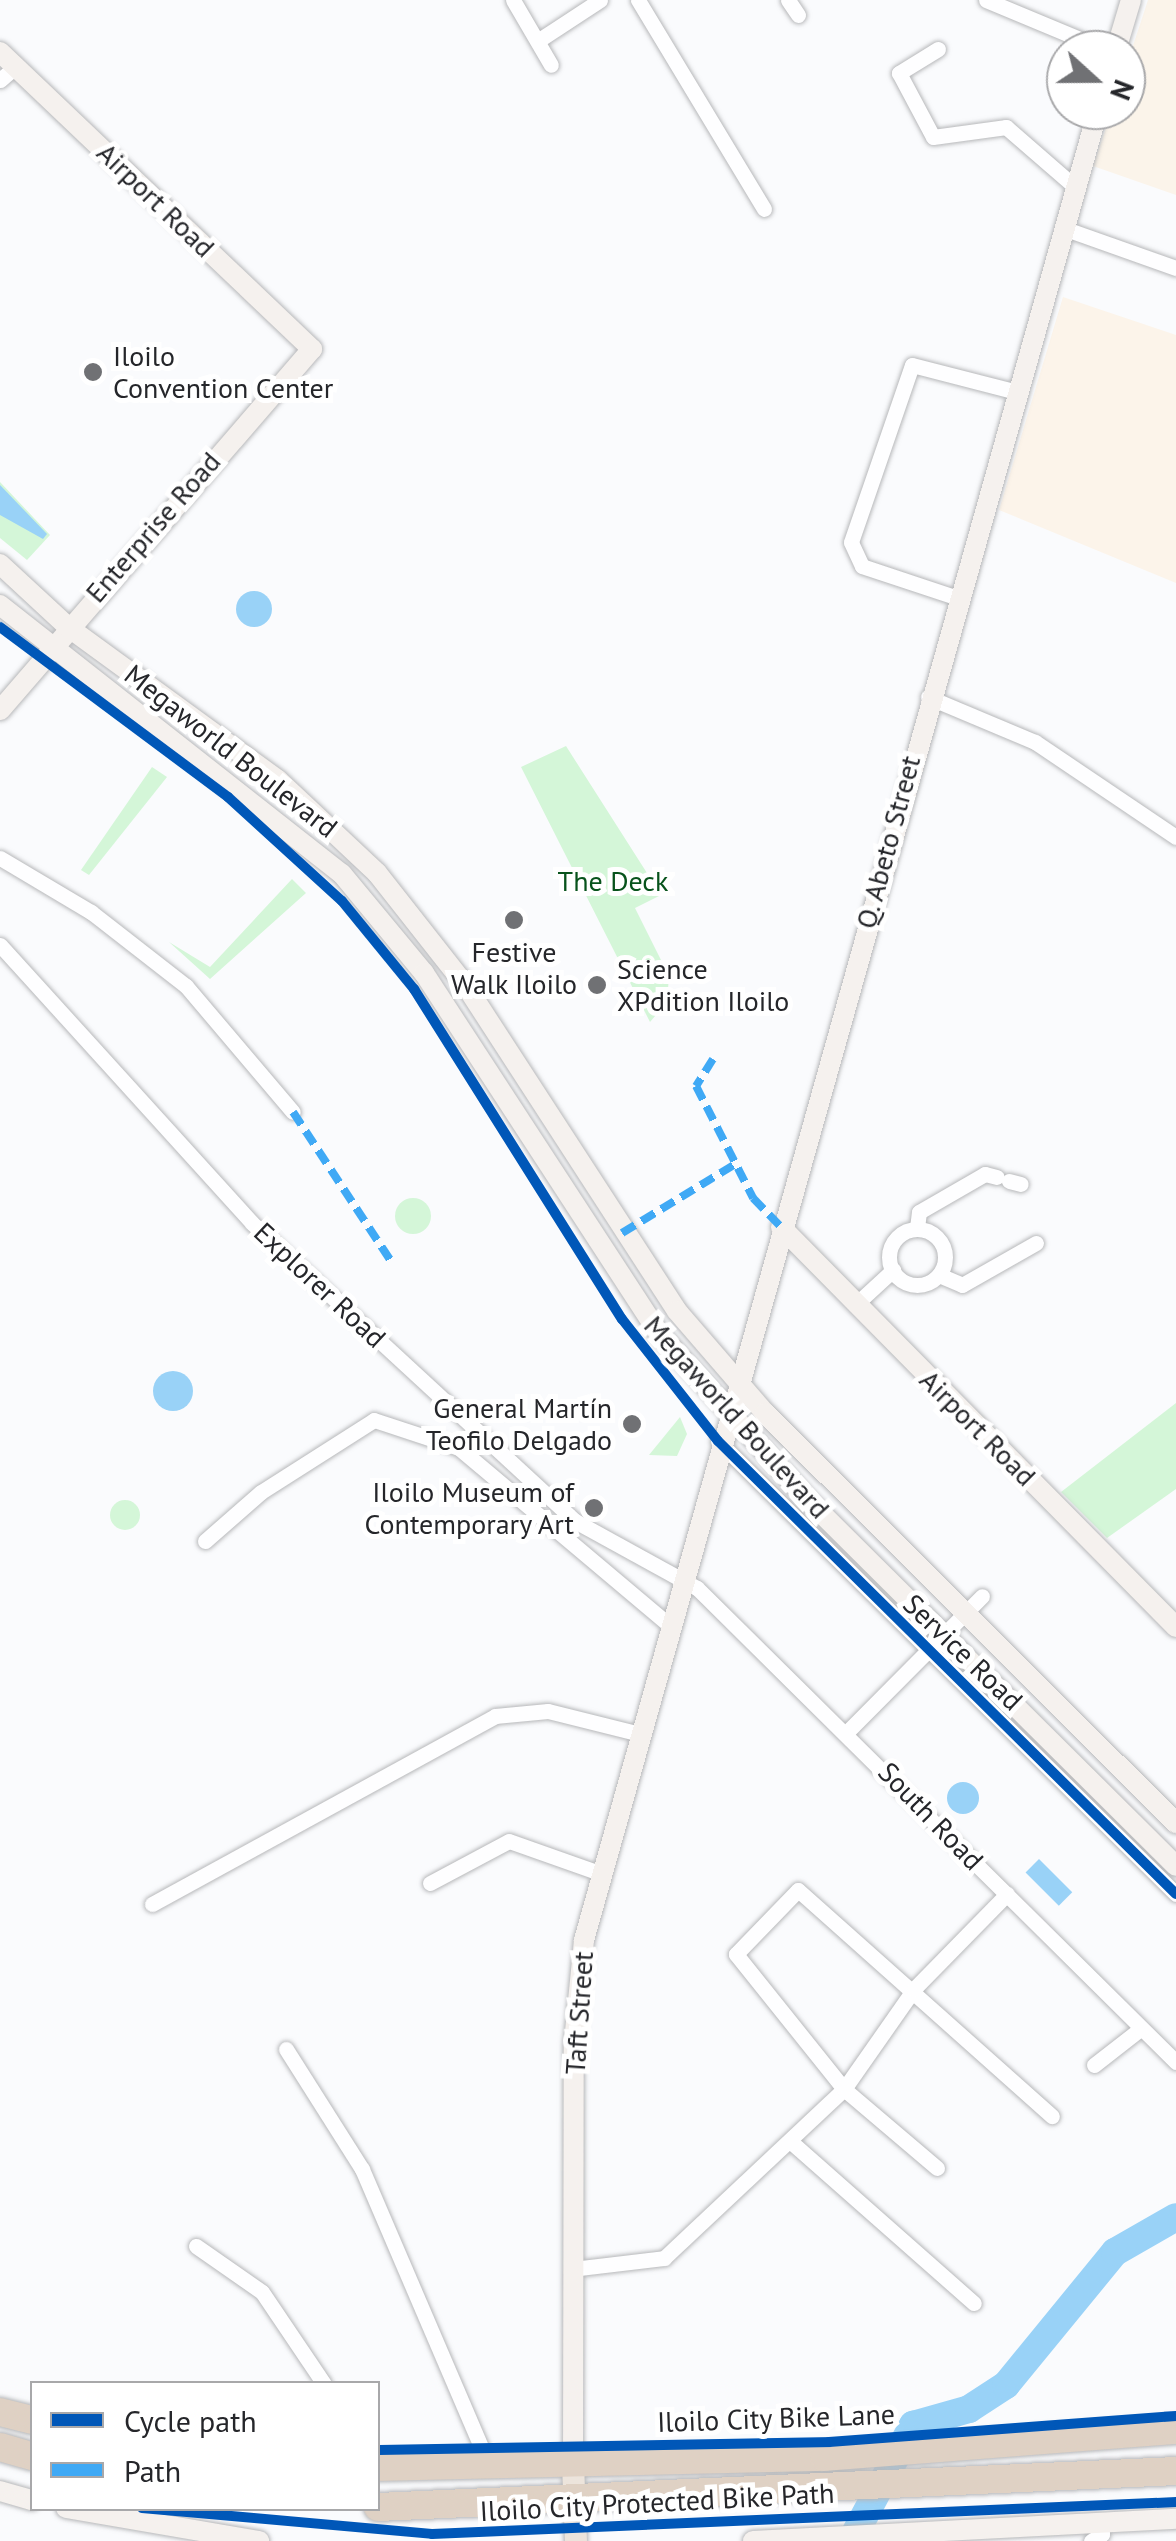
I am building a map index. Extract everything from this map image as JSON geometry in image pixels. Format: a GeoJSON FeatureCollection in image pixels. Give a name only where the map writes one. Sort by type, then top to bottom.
{"type":"FeatureCollection","features":[{"type":"Feature","properties":{"kind":"highway"},"geometry":{"type":"LineString","coordinates":[[0,2412],[30,2421]]}},
{"type":"Feature","properties":{"kind":"highway"},"geometry":{"type":"LineString","coordinates":[[19,2452],[30,2427]]}},
{"type":"Feature","properties":{"kind":"highway"},"geometry":{"type":"LineString","coordinates":[[380,2468],[824,2457],[1176,2430]]}},
{"type":"Feature","properties":{"kind":"highway"},"geometry":{"type":"LineString","coordinates":[[1064,2439],[1064,2475]]}},
{"type":"Feature","properties":{"kind":"highway"},"geometry":{"type":"LineString","coordinates":[[380,2506],[938,2486],[1064,2475],[1176,2471]]}},
{"type":"Feature","properties":{"kind":"main road"},"geometry":{"type":"LineString","coordinates":[[1122,30],[1131,0]]}},
{"type":"Feature","properties":{"kind":"main road","name":"Airport Road"},"geometry":{"type":"LineString","coordinates":[[8,59],[312,349]]}},
{"type":"Feature","properties":{"kind":"main road","name":"Q. Abeto Street"},"geometry":{"type":"LineString","coordinates":[[681,1574],[1013,391],[1092,130]]}},
{"type":"Feature","properties":{"kind":"main road","name":"Enterprise Road"},"geometry":{"type":"LineString","coordinates":[[0,710],[312,349]]}},
{"type":"Feature","properties":{"kind":"main road","name":"Megaworld Boulevard"},"geometry":{"type":"LineString","coordinates":[[0,564],[68,627],[310,808],[402,901],[680,1314],[734,1379],[1176,1823]]}},
{"type":"Feature","properties":{"kind":"main road"},"geometry":{"type":"LineString","coordinates":[[3,608],[24,610],[25,590]]}},
{"type":"Feature","properties":{"kind":"main road","name":"Megaworld Boulevard"},"geometry":{"type":"LineString","coordinates":[[3,608],[49,650],[268,810],[378,915],[657,1331],[774,1462],[1176,1866]]}},
{"type":"Feature","properties":{"kind":"main road"},"geometry":{"type":"LineString","coordinates":[[113,694],[106,672],[128,670]]}},
{"type":"Feature","properties":{"kind":"main road","name":"Airport Road"},"geometry":{"type":"LineString","coordinates":[[780,1227],[1176,1627]]}},
{"type":"Feature","properties":{"kind":"main road"},"geometry":{"type":"LineString","coordinates":[[657,1331],[676,1334],[680,1314]]}},
{"type":"Feature","properties":{"kind":"main road"},"geometry":{"type":"LineString","coordinates":[[774,1462],[773,1442],[793,1442]]}},
{"type":"Feature","properties":{"kind":"main road"},"geometry":{"type":"LineString","coordinates":[[893,1584],[917,1585],[915,1562]]}},
{"type":"Feature","properties":{"kind":"main road","name":"Taft Street"},"geometry":{"type":"LineString","coordinates":[[573,2464],[574,2042],[584,1940],[681,1574]]}},
{"type":"Feature","properties":{"kind":"main road"},"geometry":{"type":"LineString","coordinates":[[1005,1696],[1002,1671],[1024,1672]]}},
{"type":"Feature","properties":{"kind":"main road"},"geometry":{"type":"LineString","coordinates":[[573,2464],[576,2541]]}},
{"type":"Feature","properties":{"kind":"main road"},"geometry":{"type":"LineString","coordinates":[[0,2491],[30,2499]]}},
{"type":"Feature","properties":{"kind":"main road"},"geometry":{"type":"LineString","coordinates":[[84,2511],[259,2541]]}},
{"type":"Feature","properties":{"kind":"main road"},"geometry":{"type":"LineString","coordinates":[[752,2541],[1176,2518]]}},
{"type":"Feature","properties":{"kind":"street"},"geometry":{"type":"LineString","coordinates":[[513,0],[551,65]]}},
{"type":"Feature","properties":{"kind":"street"},"geometry":{"type":"LineString","coordinates":[[538,40],[600,0]]}},
{"type":"Feature","properties":{"kind":"street"},"geometry":{"type":"LineString","coordinates":[[638,0],[764,209]]}},
{"type":"Feature","properties":{"kind":"street"},"geometry":{"type":"LineString","coordinates":[[788,0],[798,15]]}},
{"type":"Feature","properties":{"kind":"street"},"geometry":{"type":"LineString","coordinates":[[986,0],[1058,30]]}},
{"type":"Feature","properties":{"kind":"street"},"geometry":{"type":"LineString","coordinates":[[938,49],[899,73],[934,136],[1006,127],[1075,187]]}},
{"type":"Feature","properties":{"kind":"street"},"geometry":{"type":"LineString","coordinates":[[0,80],[8,59]]}},
{"type":"Feature","properties":{"kind":"street"},"geometry":{"type":"LineString","coordinates":[[1063,228],[1176,268]]}},
{"type":"Feature","properties":{"kind":"street"},"geometry":{"type":"LineString","coordinates":[[956,597],[862,566],[852,542],[912,365],[1013,391]]}},
{"type":"Feature","properties":{"kind":"street"},"geometry":{"type":"LineString","coordinates":[[928,697],[1036,742],[1176,837]]}},
{"type":"Feature","properties":{"kind":"street"},"geometry":{"type":"LineString","coordinates":[[0,858],[91,912],[186,986],[293,1112]]}},
{"type":"Feature","properties":{"kind":"street","name":"Explorer Road"},"geometry":{"type":"LineString","coordinates":[[0,945],[252,1223],[576,1520],[681,1574]]}},
{"type":"Feature","properties":{"kind":"street"},"geometry":{"type":"LineString","coordinates":[[917,1228],[918,1212],[986,1174],[1009,1181]]}},
{"type":"Feature","properties":{"kind":"street"},"geometry":{"type":"LineString","coordinates":[[855,1305],[893,1270],[894,1242],[917,1228]]}},
{"type":"Feature","properties":{"kind":"street"},"geometry":{"type":"LineString","coordinates":[[917,1228],[944,1248],[939,1274]]}},
{"type":"Feature","properties":{"kind":"street"},"geometry":{"type":"LineString","coordinates":[[893,1270],[914,1284],[939,1274],[962,1284],[1036,1242]]}},
{"type":"Feature","properties":{"kind":"street"},"geometry":{"type":"LineString","coordinates":[[205,1541],[261,1492],[374,1420],[459,1448],[669,1625]]}},
{"type":"Feature","properties":{"kind":"street","name":"Service Road"},"geometry":{"type":"LineString","coordinates":[[718,1441],[1176,1894]]}},
{"type":"Feature","properties":{"kind":"street","name":"South Road"},"geometry":{"type":"LineString","coordinates":[[681,1574],[848,1732],[1176,2062]]}},
{"type":"Feature","properties":{"kind":"street"},"geometry":{"type":"LineString","coordinates":[[848,1732],[982,1596]]}},
{"type":"Feature","properties":{"kind":"street"},"geometry":{"type":"LineString","coordinates":[[152,1904],[495,1716],[548,1712],[640,1734]]}},
{"type":"Feature","properties":{"kind":"street"},"geometry":{"type":"LineString","coordinates":[[430,1882],[509,1841],[602,1874]]}},
{"type":"Feature","properties":{"kind":"street"},"geometry":{"type":"LineString","coordinates":[[937,2168],[844,2089],[737,1945],[806,1889],[1052,2116]]}},
{"type":"Feature","properties":{"kind":"street"},"geometry":{"type":"LineString","coordinates":[[572,2269],[654,2265],[844,2089],[914,1989],[1007,1894]]}},
{"type":"Feature","properties":{"kind":"street"},"geometry":{"type":"LineString","coordinates":[[1094,2065],[1140,2029]]}},
{"type":"Feature","properties":{"kind":"street"},"geometry":{"type":"LineString","coordinates":[[286,2049],[362,2169],[490,2467]]}},
{"type":"Feature","properties":{"kind":"street"},"geometry":{"type":"LineString","coordinates":[[790,2140],[974,2303]]}},
{"type":"Feature","properties":{"kind":"street"},"geometry":{"type":"LineString","coordinates":[[196,2246],[262,2292],[322,2381]]}},
{"type":"Feature","properties":{"kind":"street"},"geometry":{"type":"LineString","coordinates":[[1091,2541],[1102,2534],[1102,2521]]}},
{"type":"Feature","properties":{"kind":"shaded area"},"geometry":{"type":"Polygon","coordinates":[[[1148,0],[1176,0],[1176,195],[1093,166],[1105,130],[1146,130],[1146,30],[1138,30],[1148,0]]]}},
{"type":"Feature","properties":{"kind":"shaded area"},"geometry":{"type":"Polygon","coordinates":[[[1063,297],[1176,335],[1176,583],[999,510],[1063,297]]]}},
{"type":"Feature","properties":{"kind":"green space"},"geometry":{"type":"Polygon","coordinates":[[[0,482],[50,535],[27,560],[0,538],[0,482]]]}},
{"type":"Feature","properties":{"kind":"green space","name":"The Deck"},"geometry":{"type":"Polygon","coordinates":[[[566,746],[661,895],[635,908],[669,976],[667,1002],[650,1022],[521,767],[566,746]]]}},
{"type":"Feature","properties":{"kind":"green space"},"geometry":{"type":"Polygon","coordinates":[[[152,767],[167,777],[89,875],[81,870],[152,767]]]}},
{"type":"Feature","properties":{"kind":"green space"},"geometry":{"type":"Polygon","coordinates":[[[292,879],[306,893],[210,979],[169,942],[210,967],[292,879]]]}},
{"type":"Feature","properties":{"kind":"green space"},"geometry":{"type":"Polygon","coordinates":[[[413,1198],[426,1203],[431,1216],[426,1229],[413,1234],[400,1229],[395,1216],[400,1203],[413,1198]]]}},
{"type":"Feature","properties":{"kind":"green space"},"geometry":{"type":"Polygon","coordinates":[[[1176,1403],[1176,1489],[1107,1538],[1061,1492],[1176,1403]]]}},
{"type":"Feature","properties":{"kind":"green space"},"geometry":{"type":"Polygon","coordinates":[[[680,1417],[687,1434],[677,1456],[649,1455],[680,1417]]]}},
{"type":"Feature","properties":{"kind":"green space"},"geometry":{"type":"Polygon","coordinates":[[[125,1500],[135,1505],[140,1515],[135,1525],[125,1530],[115,1525],[110,1515],[115,1505],[125,1500]]]}},
{"type":"Feature","properties":{"kind":"water"},"geometry":{"type":"Polygon","coordinates":[[[0,485],[47,534],[43,539],[0,515],[0,485]]]}},
{"type":"Feature","properties":{"kind":"water"},"geometry":{"type":"Polygon","coordinates":[[[254,591],[267,596],[272,609],[267,622],[254,627],[241,622],[236,609],[241,596],[254,591]]]}},
{"type":"Feature","properties":{"kind":"water"},"geometry":{"type":"Polygon","coordinates":[[[173,1371],[187,1377],[193,1391],[187,1405],[173,1411],[159,1405],[153,1391],[159,1377],[173,1371]]]}},
{"type":"Feature","properties":{"kind":"water"},"geometry":{"type":"Polygon","coordinates":[[[963,1782],[974,1787],[979,1798],[974,1809],[963,1814],[952,1809],[947,1798],[952,1787],[963,1782]]]}},
{"type":"Feature","properties":{"kind":"water"},"geometry":{"type":"Polygon","coordinates":[[[1039,1859],[1072,1892],[1059,1906],[1026,1872],[1039,1859]]]}},
{"type":"Feature","properties":{"kind":"waterway"},"geometry":{"type":"LineString","coordinates":[[851,2541],[913,2425],[969,2409],[1006,2385],[1115,2252],[1176,2217]]}},
{"type":"Feature","properties":{"kind":"marked path"},"geometry":{"type":"LineString","coordinates":[[713,1059],[696,1086],[753,1198],[781,1227]]}},
{"type":"Feature","properties":{"kind":"marked path"},"geometry":{"type":"LineString","coordinates":[[293,1112],[391,1261]]}},
{"type":"Feature","properties":{"kind":"marked path"},"geometry":{"type":"LineString","coordinates":[[622,1233],[734,1165]]}},
{"type":"Feature","properties":{"kind":"cycle path"},"geometry":{"type":"LineString","coordinates":[[0,627],[228,797],[342,901],[414,989],[622,1319],[718,1441],[1176,1894]]}},
{"type":"Feature","properties":{"kind":"cycle path","name":"Iloilo City Bike Lane"},"geometry":{"type":"LineString","coordinates":[[380,2450],[829,2442],[1176,2416]]}},
{"type":"Feature","properties":{"kind":"cycle path","name":"Iloilo City Protected Bike Path"},"geometry":{"type":"LineString","coordinates":[[175,2511],[432,2534],[1176,2502]]}},
{"type":"Feature","properties":{"kind":"place","name":"Iloilo Convention Center"},"geometry":{"type":"Point","coordinates":[93,372]}},
{"type":"Feature","properties":{"kind":"place","name":"Festive Walk Iloilo"},"geometry":{"type":"Point","coordinates":[514,920]}},
{"type":"Feature","properties":{"kind":"place","name":"Science XPdition Iloilo"},"geometry":{"type":"Point","coordinates":[597,985]}},
{"type":"Feature","properties":{"kind":"place","name":"General Martín Teofilo Delgado"},"geometry":{"type":"Point","coordinates":[632,1424]}},
{"type":"Feature","properties":{"kind":"place","name":"Iloilo Museum of Contemporary Art"},"geometry":{"type":"Point","coordinates":[594,1508]}}]}
